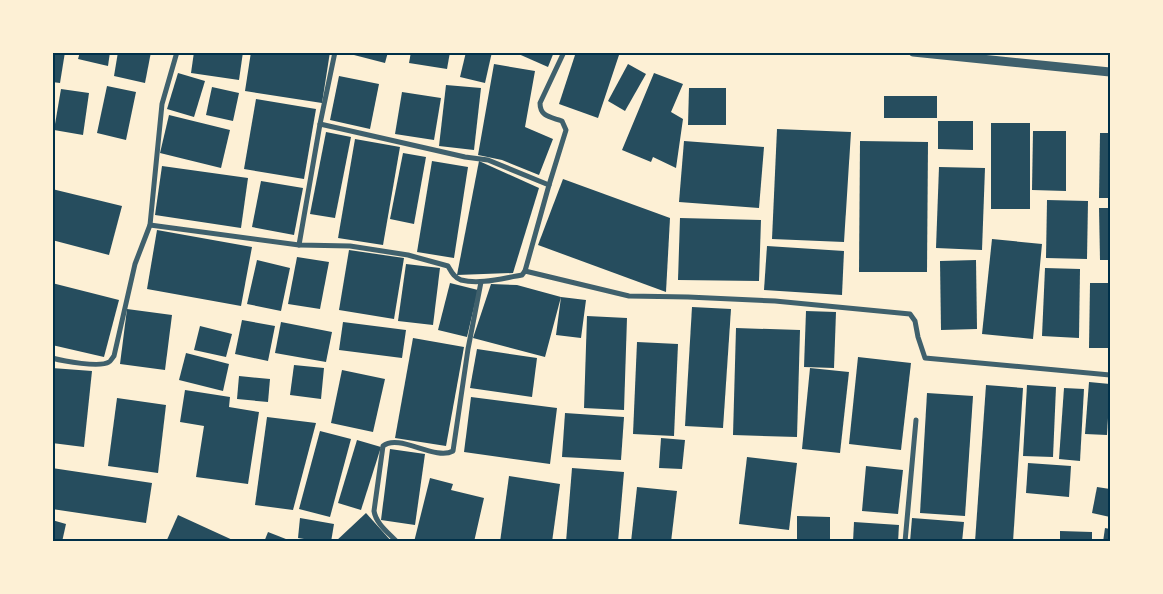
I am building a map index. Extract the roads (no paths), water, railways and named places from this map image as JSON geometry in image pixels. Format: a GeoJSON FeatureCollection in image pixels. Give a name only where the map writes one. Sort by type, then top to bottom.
{"type":"FeatureCollection","features":[{"type":"Feature","properties":{"kind":"street"},"geometry":{"type":"LineString","coordinates":[[52,358],[68,362],[102,365],[110,362],[114,356],[135,264],[150,225],[162,104],[177,52]]}},
{"type":"Feature","properties":{"kind":"street"},"geometry":{"type":"LineString","coordinates":[[299,245],[320,124],[335,52]]}},
{"type":"Feature","properties":{"kind":"street"},"geometry":{"type":"LineString","coordinates":[[150,225],[299,245],[350,246],[408,255],[448,266],[452,274],[460,280],[481,282],[522,275],[566,130],[562,121],[543,114],[540,110],[540,103],[564,52]]}},
{"type":"Feature","properties":{"kind":"street"},"geometry":{"type":"LineString","coordinates":[[913,52],[1110,72]]}},
{"type":"Feature","properties":{"kind":"street"},"geometry":{"type":"LineString","coordinates":[[320,124],[465,157],[488,160],[549,185]]}},
{"type":"Feature","properties":{"kind":"street"},"geometry":{"type":"LineString","coordinates":[[525,270],[629,296],[774,301],[910,314],[915,320],[925,358],[1110,375]]}},
{"type":"Feature","properties":{"kind":"street"},"geometry":{"type":"LineString","coordinates":[[397,542],[379,523],[374,511],[383,446],[391,442],[444,454],[453,451],[468,349],[481,282]]}},
{"type":"Feature","properties":{"kind":"street"},"geometry":{"type":"LineString","coordinates":[[905,542],[916,420]]}}]}
